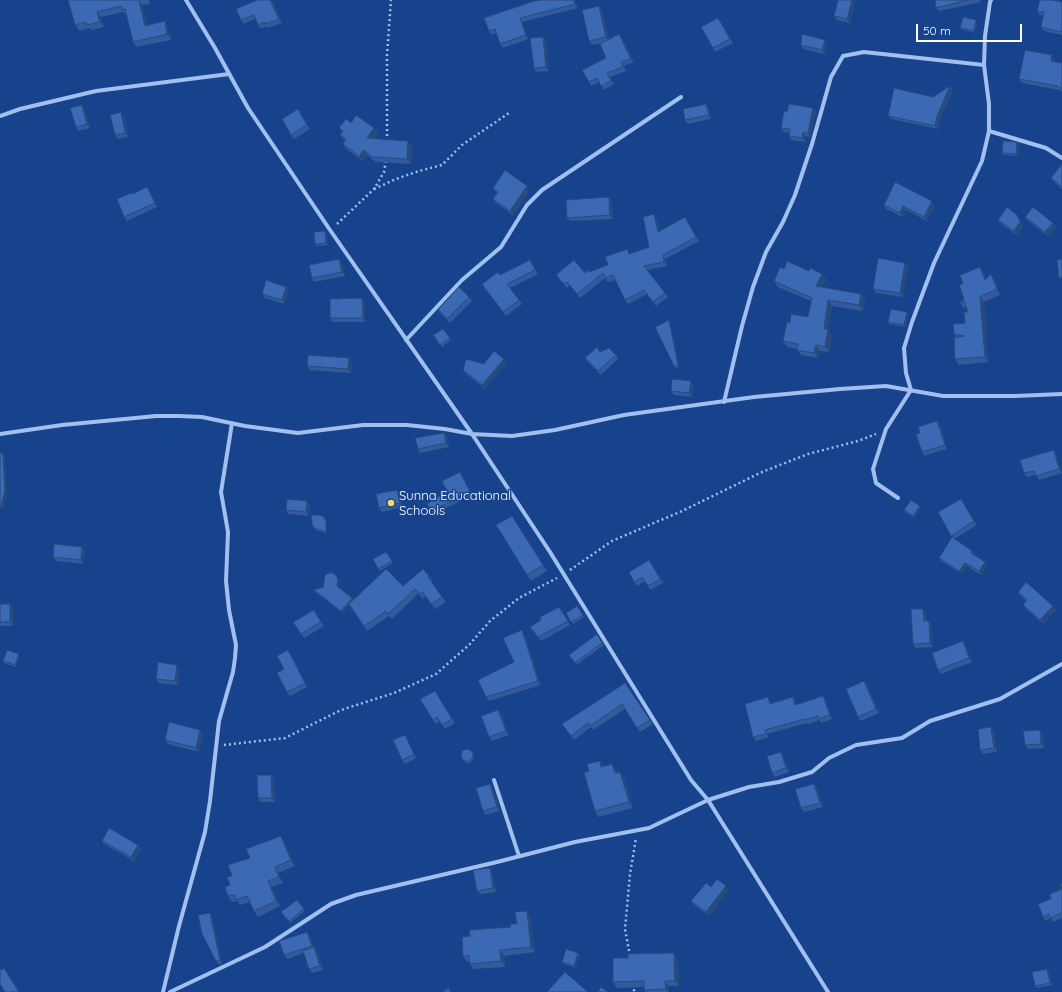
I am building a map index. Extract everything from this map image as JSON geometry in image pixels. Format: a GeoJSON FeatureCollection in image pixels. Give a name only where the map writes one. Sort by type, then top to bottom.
{"type":"FeatureCollection","features":[{"type":"Feature","properties":{"kind":"street"},"geometry":{"type":"LineString","coordinates":[[186,0],[248,108],[330,230],[472,434],[564,574],[691,780],[708,800],[828,992]]}},
{"type":"Feature","properties":{"kind":"street"},"geometry":{"type":"LineString","coordinates":[[898,498],[876,483],[872,469],[886,430],[911,390],[906,373],[904,348],[912,322],[934,263],[982,161],[989,131],[989,104],[984,65],[985,36],[991,0]]}},
{"type":"Feature","properties":{"kind":"street"},"geometry":{"type":"LineString","coordinates":[[724,402],[753,287],[766,252],[783,222],[795,196],[812,144],[831,77],[843,56],[864,52],[984,65]]}},
{"type":"Feature","properties":{"kind":"street"},"geometry":{"type":"LineString","coordinates":[[0,116],[20,109],[96,91],[229,74]]}},
{"type":"Feature","properties":{"kind":"street"},"geometry":{"type":"LineString","coordinates":[[406,340],[462,280],[501,247],[527,205],[542,190],[681,97]]}},
{"type":"Feature","properties":{"kind":"street"},"geometry":{"type":"LineString","coordinates":[[989,131],[1046,148],[1062,158]]}},
{"type":"Feature","properties":{"kind":"street"},"geometry":{"type":"LineString","coordinates":[[0,434],[62,425],[156,416],[202,417],[298,433],[363,425],[407,425],[445,429],[472,434],[512,436],[555,430],[624,415],[754,397],[840,389],[886,386],[943,396],[1015,396],[1062,394]]}},
{"type":"Feature","properties":{"kind":"street"},"geometry":{"type":"LineString","coordinates":[[163,992],[204,832],[210,801],[219,721],[233,672],[235,658],[236,645],[229,610],[226,581],[228,532],[221,492],[232,423]]}},
{"type":"Feature","properties":{"kind":"street"},"geometry":{"type":"LineString","coordinates":[[170,992],[265,947],[331,904],[364,893],[575,842],[649,828],[708,800],[749,787],[779,782],[812,772],[829,758],[856,745],[902,738],[930,721],[1000,699],[1062,664]]}},
{"type":"Feature","properties":{"kind":"street"},"geometry":{"type":"LineString","coordinates":[[494,780],[519,856]]}},
{"type":"Feature","properties":{"kind":"path"},"geometry":{"type":"LineString","coordinates":[[387,148],[387,55],[391,0]]}},
{"type":"Feature","properties":{"kind":"path"},"geometry":{"type":"LineString","coordinates":[[374,189],[402,177],[442,165],[462,145],[510,113]]}},
{"type":"Feature","properties":{"kind":"path"},"geometry":{"type":"LineString","coordinates":[[330,230],[374,189],[384,172],[386,154]]}},
{"type":"Feature","properties":{"kind":"path"},"geometry":{"type":"LineString","coordinates":[[216,746],[285,738],[341,710],[394,693],[436,674],[469,645],[490,621],[519,598],[564,574],[612,542],[682,511],[762,472],[808,454],[858,441],[886,430]]}},
{"type":"Feature","properties":{"kind":"path"},"geometry":{"type":"LineString","coordinates":[[630,960],[625,928],[630,874],[637,830]]}},
{"type":"Feature","properties":{"kind":"path"},"geometry":{"type":"LineString","coordinates":[[631,980],[631,987],[635,992]]}},
{"type":"Feature","properties":{"kind":"building"},"geometry":{"type":"Polygon","coordinates":[[[68,0],[139,0],[145,26],[165,21],[167,34],[133,42],[125,9],[122,10],[121,6],[97,12],[100,22],[87,25],[86,22],[75,25],[68,0]]]}},
{"type":"Feature","properties":{"kind":"building"},"geometry":{"type":"Polygon","coordinates":[[[257,0],[270,0],[279,19],[258,25],[254,15],[241,20],[236,9],[257,0]]]}},
{"type":"Feature","properties":{"kind":"building"},"geometry":{"type":"Polygon","coordinates":[[[540,0],[574,0],[575,4],[520,18],[526,35],[500,44],[495,29],[489,31],[484,18],[540,0]]]}},
{"type":"Feature","properties":{"kind":"building"},"geometry":{"type":"Polygon","coordinates":[[[838,0],[852,0],[847,19],[834,16],[838,0]]]}},
{"type":"Feature","properties":{"kind":"building"},"geometry":{"type":"Polygon","coordinates":[[[935,0],[968,0],[936,8],[935,0]]]}},
{"type":"Feature","properties":{"kind":"building"},"geometry":{"type":"Polygon","coordinates":[[[1040,0],[1062,2],[1062,32],[1041,27],[1044,12],[1037,11],[1040,0]]]}},
{"type":"Feature","properties":{"kind":"building"},"geometry":{"type":"Polygon","coordinates":[[[599,6],[606,37],[589,41],[582,10],[599,6]]]}},
{"type":"Feature","properties":{"kind":"building"},"geometry":{"type":"Polygon","coordinates":[[[963,17],[976,20],[974,31],[960,28],[963,17]]]}},
{"type":"Feature","properties":{"kind":"building"},"geometry":{"type":"Polygon","coordinates":[[[718,18],[730,39],[713,48],[701,27],[718,18]]]}},
{"type":"Feature","properties":{"kind":"building"},"geometry":{"type":"Polygon","coordinates":[[[619,34],[631,59],[621,62],[623,67],[607,73],[611,81],[601,86],[597,78],[589,82],[582,70],[606,58],[600,44],[619,34]]]}},
{"type":"Feature","properties":{"kind":"building"},"geometry":{"type":"Polygon","coordinates":[[[802,34],[825,40],[822,50],[801,45],[802,34]]]}},
{"type":"Feature","properties":{"kind":"building"},"geometry":{"type":"Polygon","coordinates":[[[543,37],[546,67],[534,68],[530,38],[543,37]]]}},
{"type":"Feature","properties":{"kind":"building"},"geometry":{"type":"Polygon","coordinates":[[[1025,50],[1052,55],[1051,61],[1062,63],[1062,89],[1057,86],[1019,79],[1025,50]]]}},
{"type":"Feature","properties":{"kind":"building"},"geometry":{"type":"Polygon","coordinates":[[[950,86],[937,116],[935,126],[888,116],[894,88],[933,97],[950,86]]]}},
{"type":"Feature","properties":{"kind":"building"},"geometry":{"type":"Polygon","coordinates":[[[706,104],[709,115],[685,120],[683,109],[706,104]]]}},
{"type":"Feature","properties":{"kind":"building"},"geometry":{"type":"Polygon","coordinates":[[[789,104],[813,108],[808,133],[803,132],[802,138],[789,136],[790,129],[781,128],[784,111],[787,112],[789,104]]]}},
{"type":"Feature","properties":{"kind":"building"},"geometry":{"type":"Polygon","coordinates":[[[82,105],[87,124],[76,127],[70,108],[82,105]]]}},
{"type":"Feature","properties":{"kind":"building"},"geometry":{"type":"Polygon","coordinates":[[[298,109],[307,125],[291,135],[282,119],[298,109]]]}},
{"type":"Feature","properties":{"kind":"building"},"geometry":{"type":"Polygon","coordinates":[[[121,112],[125,133],[115,135],[110,115],[121,112]]]}},
{"type":"Feature","properties":{"kind":"building"},"geometry":{"type":"Polygon","coordinates":[[[356,115],[374,128],[367,138],[408,141],[407,159],[372,157],[364,150],[359,156],[343,144],[346,139],[340,135],[343,131],[339,128],[346,119],[351,123],[356,115]]]}},
{"type":"Feature","properties":{"kind":"building"},"geometry":{"type":"Polygon","coordinates":[[[1003,141],[1017,142],[1016,154],[1002,153],[1003,141]]]}},
{"type":"Feature","properties":{"kind":"building"},"geometry":{"type":"Polygon","coordinates":[[[1062,164],[1062,187],[1051,178],[1062,164]]]}},
{"type":"Feature","properties":{"kind":"building"},"geometry":{"type":"Polygon","coordinates":[[[505,170],[527,186],[510,211],[493,199],[498,192],[493,188],[505,170]]]}},
{"type":"Feature","properties":{"kind":"building"},"geometry":{"type":"Polygon","coordinates":[[[895,182],[932,201],[924,217],[903,206],[900,213],[884,205],[895,182]]]}},
{"type":"Feature","properties":{"kind":"building"},"geometry":{"type":"Polygon","coordinates":[[[147,187],[155,203],[124,217],[117,199],[147,187]]]}},
{"type":"Feature","properties":{"kind":"building"},"geometry":{"type":"Polygon","coordinates":[[[609,197],[610,215],[567,218],[566,200],[609,197]]]}},
{"type":"Feature","properties":{"kind":"building"},"geometry":{"type":"Polygon","coordinates":[[[1007,207],[1017,215],[1020,222],[1014,231],[998,220],[1007,207]]]}},
{"type":"Feature","properties":{"kind":"building"},"geometry":{"type":"Polygon","coordinates":[[[1033,207],[1053,223],[1045,232],[1025,217],[1033,207]]]}},
{"type":"Feature","properties":{"kind":"building"},"geometry":{"type":"Polygon","coordinates":[[[654,214],[658,232],[685,217],[696,237],[663,255],[664,262],[644,266],[665,293],[653,302],[644,290],[625,300],[613,275],[605,278],[603,273],[577,294],[567,282],[564,284],[556,275],[574,260],[585,273],[588,270],[589,272],[608,265],[605,257],[627,249],[629,254],[649,247],[643,217],[654,214]]]}},
{"type":"Feature","properties":{"kind":"building"},"geometry":{"type":"Polygon","coordinates":[[[325,231],[326,243],[315,244],[314,232],[325,231]]]}},
{"type":"Feature","properties":{"kind":"building"},"geometry":{"type":"Polygon","coordinates":[[[878,258],[905,263],[900,293],[873,289],[878,258]]]}},
{"type":"Feature","properties":{"kind":"building"},"geometry":{"type":"Polygon","coordinates":[[[339,259],[342,272],[312,278],[309,265],[339,259]]]}},
{"type":"Feature","properties":{"kind":"building"},"geometry":{"type":"Polygon","coordinates":[[[1062,259],[1062,278],[1059,278],[1057,260],[1062,259]]]}},
{"type":"Feature","properties":{"kind":"building"},"geometry":{"type":"Polygon","coordinates":[[[530,260],[535,270],[507,284],[519,300],[503,312],[482,284],[498,272],[500,275],[530,260]]]}},
{"type":"Feature","properties":{"kind":"building"},"geometry":{"type":"Polygon","coordinates":[[[787,261],[809,271],[810,268],[822,274],[816,286],[861,294],[859,305],[828,300],[824,329],[828,329],[825,347],[816,345],[814,353],[797,350],[798,344],[783,341],[787,322],[790,323],[791,314],[808,317],[812,298],[774,281],[780,267],[784,269],[787,261]]]}},
{"type":"Feature","properties":{"kind":"building"},"geometry":{"type":"Polygon","coordinates":[[[980,267],[985,280],[991,274],[997,289],[980,297],[985,357],[955,359],[954,338],[964,336],[954,334],[953,324],[965,323],[964,312],[968,312],[964,301],[960,302],[964,299],[959,285],[963,284],[960,275],[980,267]]]}},
{"type":"Feature","properties":{"kind":"building"},"geometry":{"type":"Polygon","coordinates":[[[266,280],[286,287],[282,300],[262,294],[266,280]]]}},
{"type":"Feature","properties":{"kind":"building"},"geometry":{"type":"Polygon","coordinates":[[[459,287],[469,297],[447,319],[438,309],[459,287]]]}},
{"type":"Feature","properties":{"kind":"building"},"geometry":{"type":"Polygon","coordinates":[[[362,298],[363,318],[330,318],[330,299],[362,298]]]}},
{"type":"Feature","properties":{"kind":"building"},"geometry":{"type":"Polygon","coordinates":[[[891,309],[907,312],[904,325],[888,322],[891,309]]]}},
{"type":"Feature","properties":{"kind":"building"},"geometry":{"type":"Polygon","coordinates":[[[669,320],[678,365],[674,366],[655,327],[669,320]]]}},
{"type":"Feature","properties":{"kind":"building"},"geometry":{"type":"Polygon","coordinates":[[[443,329],[450,338],[440,345],[433,335],[443,329]]]}},
{"type":"Feature","properties":{"kind":"building"},"geometry":{"type":"Polygon","coordinates":[[[597,347],[600,352],[609,348],[616,355],[598,371],[585,358],[597,347]]]}},
{"type":"Feature","properties":{"kind":"building"},"geometry":{"type":"Polygon","coordinates":[[[494,351],[504,359],[482,385],[463,370],[466,359],[484,364],[494,351]]]}},
{"type":"Feature","properties":{"kind":"building"},"geometry":{"type":"Polygon","coordinates":[[[308,355],[349,358],[348,369],[307,366],[308,355]]]}},
{"type":"Feature","properties":{"kind":"building"},"geometry":{"type":"Polygon","coordinates":[[[672,379],[691,381],[689,393],[671,391],[672,379]]]}},
{"type":"Feature","properties":{"kind":"building"},"geometry":{"type":"Polygon","coordinates":[[[937,421],[945,445],[922,452],[916,434],[920,433],[918,427],[937,421]]]}},
{"type":"Feature","properties":{"kind":"building"},"geometry":{"type":"Polygon","coordinates":[[[444,433],[446,443],[418,449],[415,438],[444,433]]]}},
{"type":"Feature","properties":{"kind":"building"},"geometry":{"type":"Polygon","coordinates":[[[1054,450],[1059,469],[1036,476],[1034,471],[1024,473],[1020,460],[1054,450]]]}},
{"type":"Feature","properties":{"kind":"building"},"geometry":{"type":"Polygon","coordinates":[[[0,453],[3,454],[5,490],[1,507],[0,507],[0,453]]]}},
{"type":"Feature","properties":{"kind":"building"},"geometry":{"type":"Polygon","coordinates":[[[460,472],[470,492],[431,511],[427,504],[447,491],[442,481],[460,472]]]}},
{"type":"Feature","properties":{"kind":"building","name":"Sunna Educational Schools"},"geometry":{"type":"Polygon","coordinates":[[[397,490],[400,503],[379,508],[376,494],[397,490]]]}},
{"type":"Feature","properties":{"kind":"building"},"geometry":{"type":"Polygon","coordinates":[[[287,499],[307,501],[306,512],[286,510],[287,499]]]}},
{"type":"Feature","properties":{"kind":"building"},"geometry":{"type":"Polygon","coordinates":[[[961,499],[974,521],[951,536],[938,512],[961,499]]]}},
{"type":"Feature","properties":{"kind":"building"},"geometry":{"type":"Polygon","coordinates":[[[911,500],[920,506],[913,516],[904,510],[911,500]]]}},
{"type":"Feature","properties":{"kind":"building"},"geometry":{"type":"Polygon","coordinates":[[[311,515],[320,515],[324,517],[326,521],[326,532],[314,528],[311,515]]]}},
{"type":"Feature","properties":{"kind":"building"},"geometry":{"type":"Polygon","coordinates":[[[512,516],[543,565],[527,575],[496,525],[512,516]]]}},
{"type":"Feature","properties":{"kind":"building"},"geometry":{"type":"Polygon","coordinates":[[[952,537],[972,551],[971,553],[985,562],[979,571],[965,563],[959,571],[939,558],[952,537]]]}},
{"type":"Feature","properties":{"kind":"building"},"geometry":{"type":"Polygon","coordinates":[[[54,544],[82,547],[81,560],[53,557],[54,544]]]}},
{"type":"Feature","properties":{"kind":"building"},"geometry":{"type":"Polygon","coordinates":[[[386,552],[392,561],[378,569],[373,559],[386,552]]]}},
{"type":"Feature","properties":{"kind":"building"},"geometry":{"type":"Polygon","coordinates":[[[649,560],[660,579],[648,586],[642,577],[634,582],[629,572],[649,560]]]}},
{"type":"Feature","properties":{"kind":"building"},"geometry":{"type":"Polygon","coordinates":[[[386,569],[403,586],[423,569],[442,597],[431,604],[423,592],[420,594],[415,589],[388,614],[386,611],[364,626],[349,604],[386,569]]]}},
{"type":"Feature","properties":{"kind":"building"},"geometry":{"type":"Polygon","coordinates":[[[328,573],[333,573],[338,578],[337,586],[352,598],[341,611],[314,590],[323,587],[325,576],[328,573]]]}},
{"type":"Feature","properties":{"kind":"building"},"geometry":{"type":"Polygon","coordinates":[[[1026,582],[1053,606],[1040,620],[1023,605],[1027,600],[1018,592],[1026,582]]]}},
{"type":"Feature","properties":{"kind":"building"},"geometry":{"type":"Polygon","coordinates":[[[0,604],[10,604],[10,622],[0,622],[0,604]]]}},
{"type":"Feature","properties":{"kind":"building"},"geometry":{"type":"Polygon","coordinates":[[[577,606],[583,615],[571,622],[566,613],[577,606]]]}},
{"type":"Feature","properties":{"kind":"building"},"geometry":{"type":"Polygon","coordinates":[[[559,607],[568,621],[538,637],[530,627],[541,620],[540,617],[559,607]]]}},
{"type":"Feature","properties":{"kind":"building"},"geometry":{"type":"Polygon","coordinates":[[[911,609],[923,609],[924,621],[929,621],[930,643],[913,644],[911,609]]]}},
{"type":"Feature","properties":{"kind":"building"},"geometry":{"type":"Polygon","coordinates":[[[314,610],[321,622],[301,634],[293,622],[314,610]]]}},
{"type":"Feature","properties":{"kind":"building"},"geometry":{"type":"Polygon","coordinates":[[[522,630],[538,681],[486,697],[478,680],[514,662],[503,638],[522,630]]]}},
{"type":"Feature","properties":{"kind":"building"},"geometry":{"type":"Polygon","coordinates":[[[597,634],[602,643],[575,663],[569,655],[597,634]]]}},
{"type":"Feature","properties":{"kind":"building"},"geometry":{"type":"Polygon","coordinates":[[[963,641],[969,658],[938,670],[932,653],[963,641]]]}},
{"type":"Feature","properties":{"kind":"building"},"geometry":{"type":"Polygon","coordinates":[[[7,650],[19,654],[15,665],[3,661],[7,650]]]}},
{"type":"Feature","properties":{"kind":"building"},"geometry":{"type":"Polygon","coordinates":[[[288,650],[305,683],[287,692],[277,673],[284,669],[277,656],[288,650]]]}},
{"type":"Feature","properties":{"kind":"building"},"geometry":{"type":"Polygon","coordinates":[[[158,662],[177,665],[175,681],[156,679],[158,662]]]}},
{"type":"Feature","properties":{"kind":"building"},"geometry":{"type":"Polygon","coordinates":[[[864,681],[876,709],[858,717],[846,689],[864,681]]]}},
{"type":"Feature","properties":{"kind":"building"},"geometry":{"type":"Polygon","coordinates":[[[625,683],[650,720],[637,728],[622,704],[590,726],[588,723],[571,736],[562,724],[625,683]]]}},
{"type":"Feature","properties":{"kind":"building"},"geometry":{"type":"Polygon","coordinates":[[[435,691],[452,719],[442,725],[437,717],[433,720],[420,699],[435,691]]]}},
{"type":"Feature","properties":{"kind":"building"},"geometry":{"type":"Polygon","coordinates":[[[823,696],[830,715],[819,719],[818,716],[805,719],[765,730],[766,734],[753,737],[745,704],[768,697],[770,704],[793,697],[795,705],[823,696]]]}},
{"type":"Feature","properties":{"kind":"building"},"geometry":{"type":"Polygon","coordinates":[[[498,710],[506,731],[489,737],[481,716],[498,710]]]}},
{"type":"Feature","properties":{"kind":"building"},"geometry":{"type":"Polygon","coordinates":[[[169,722],[200,730],[196,748],[165,740],[169,722]]]}},
{"type":"Feature","properties":{"kind":"building"},"geometry":{"type":"Polygon","coordinates":[[[991,727],[994,748],[980,750],[978,729],[991,727]]]}},
{"type":"Feature","properties":{"kind":"building"},"geometry":{"type":"Polygon","coordinates":[[[1040,730],[1041,744],[1025,745],[1023,731],[1040,730]]]}},
{"type":"Feature","properties":{"kind":"building"},"geometry":{"type":"Polygon","coordinates":[[[405,735],[414,754],[402,760],[393,740],[405,735]]]}},
{"type":"Feature","properties":{"kind":"building"},"geometry":{"type":"Polygon","coordinates":[[[466,749],[473,753],[473,758],[467,762],[463,760],[461,756],[462,751],[466,749]]]}},
{"type":"Feature","properties":{"kind":"building"},"geometry":{"type":"Polygon","coordinates":[[[781,752],[786,768],[772,773],[767,756],[781,752]]]}},
{"type":"Feature","properties":{"kind":"building"},"geometry":{"type":"Polygon","coordinates":[[[600,761],[601,767],[612,764],[615,773],[620,772],[629,802],[595,811],[584,773],[589,771],[587,764],[600,761]]]}},
{"type":"Feature","properties":{"kind":"building"},"geometry":{"type":"Polygon","coordinates":[[[257,775],[271,775],[272,798],[258,798],[257,775]]]}},
{"type":"Feature","properties":{"kind":"building"},"geometry":{"type":"Polygon","coordinates":[[[490,784],[497,807],[483,811],[476,788],[490,784]]]}},
{"type":"Feature","properties":{"kind":"building"},"geometry":{"type":"Polygon","coordinates":[[[814,784],[820,803],[801,808],[795,789],[814,784]]]}},
{"type":"Feature","properties":{"kind":"building"},"geometry":{"type":"Polygon","coordinates":[[[109,828],[138,845],[131,857],[102,841],[109,828]]]}},
{"type":"Feature","properties":{"kind":"building"},"geometry":{"type":"Polygon","coordinates":[[[281,836],[291,860],[275,867],[279,877],[268,881],[276,901],[254,911],[247,896],[236,900],[235,895],[228,896],[225,887],[230,885],[227,877],[232,876],[228,865],[250,858],[246,849],[281,836]]]}},
{"type":"Feature","properties":{"kind":"building"},"geometry":{"type":"Polygon","coordinates":[[[490,868],[493,888],[477,891],[473,870],[490,868]]]}},
{"type":"Feature","properties":{"kind":"building"},"geometry":{"type":"Polygon","coordinates":[[[717,879],[726,886],[706,912],[691,901],[706,883],[711,887],[717,879]]]}},
{"type":"Feature","properties":{"kind":"building"},"geometry":{"type":"Polygon","coordinates":[[[1062,889],[1062,913],[1050,918],[1049,914],[1043,917],[1038,904],[1051,899],[1050,894],[1062,889]]]}},
{"type":"Feature","properties":{"kind":"building"},"geometry":{"type":"Polygon","coordinates":[[[297,900],[304,909],[289,921],[281,912],[297,900]]]}},
{"type":"Feature","properties":{"kind":"building"},"geometry":{"type":"Polygon","coordinates":[[[527,911],[531,947],[500,950],[501,961],[470,964],[469,956],[463,956],[462,937],[470,936],[469,930],[511,927],[510,924],[517,924],[515,912],[527,911]]]}},
{"type":"Feature","properties":{"kind":"building"},"geometry":{"type":"Polygon","coordinates":[[[210,913],[220,960],[216,961],[202,934],[198,915],[210,913]]]}},
{"type":"Feature","properties":{"kind":"building"},"geometry":{"type":"Polygon","coordinates":[[[307,932],[312,946],[284,955],[279,941],[307,932]]]}},
{"type":"Feature","properties":{"kind":"building"},"geometry":{"type":"Polygon","coordinates":[[[314,947],[320,966],[309,969],[303,951],[314,947]]]}},
{"type":"Feature","properties":{"kind":"building"},"geometry":{"type":"Polygon","coordinates":[[[566,949],[578,953],[574,966],[562,962],[566,949]]]}},
{"type":"Feature","properties":{"kind":"building"},"geometry":{"type":"Polygon","coordinates":[[[674,953],[675,981],[665,981],[666,989],[644,990],[644,981],[613,982],[613,958],[628,958],[628,954],[674,953]]]}},
{"type":"Feature","properties":{"kind":"building"},"geometry":{"type":"Polygon","coordinates":[[[4,968],[19,992],[5,992],[0,984],[0,970],[4,968]]]}},
{"type":"Feature","properties":{"kind":"building"},"geometry":{"type":"Polygon","coordinates":[[[1047,969],[1050,983],[1035,986],[1032,972],[1047,969]]]}},
{"type":"Feature","properties":{"kind":"building"},"geometry":{"type":"Polygon","coordinates":[[[565,972],[588,992],[547,992],[565,972]]]}},
{"type":"Feature","properties":{"kind":"building"},"geometry":{"type":"Polygon","coordinates":[[[601,987],[608,992],[598,992],[601,987]]]}},
{"type":"Feature","properties":{"kind":"building"},"geometry":{"type":"Polygon","coordinates":[[[449,988],[451,992],[442,992],[449,988]]]}},
{"type":"Feature","properties":{"kind":"place","name":"Sunna Educational Schools"},"geometry":{"type":"Point","coordinates":[391,503]}}]}
